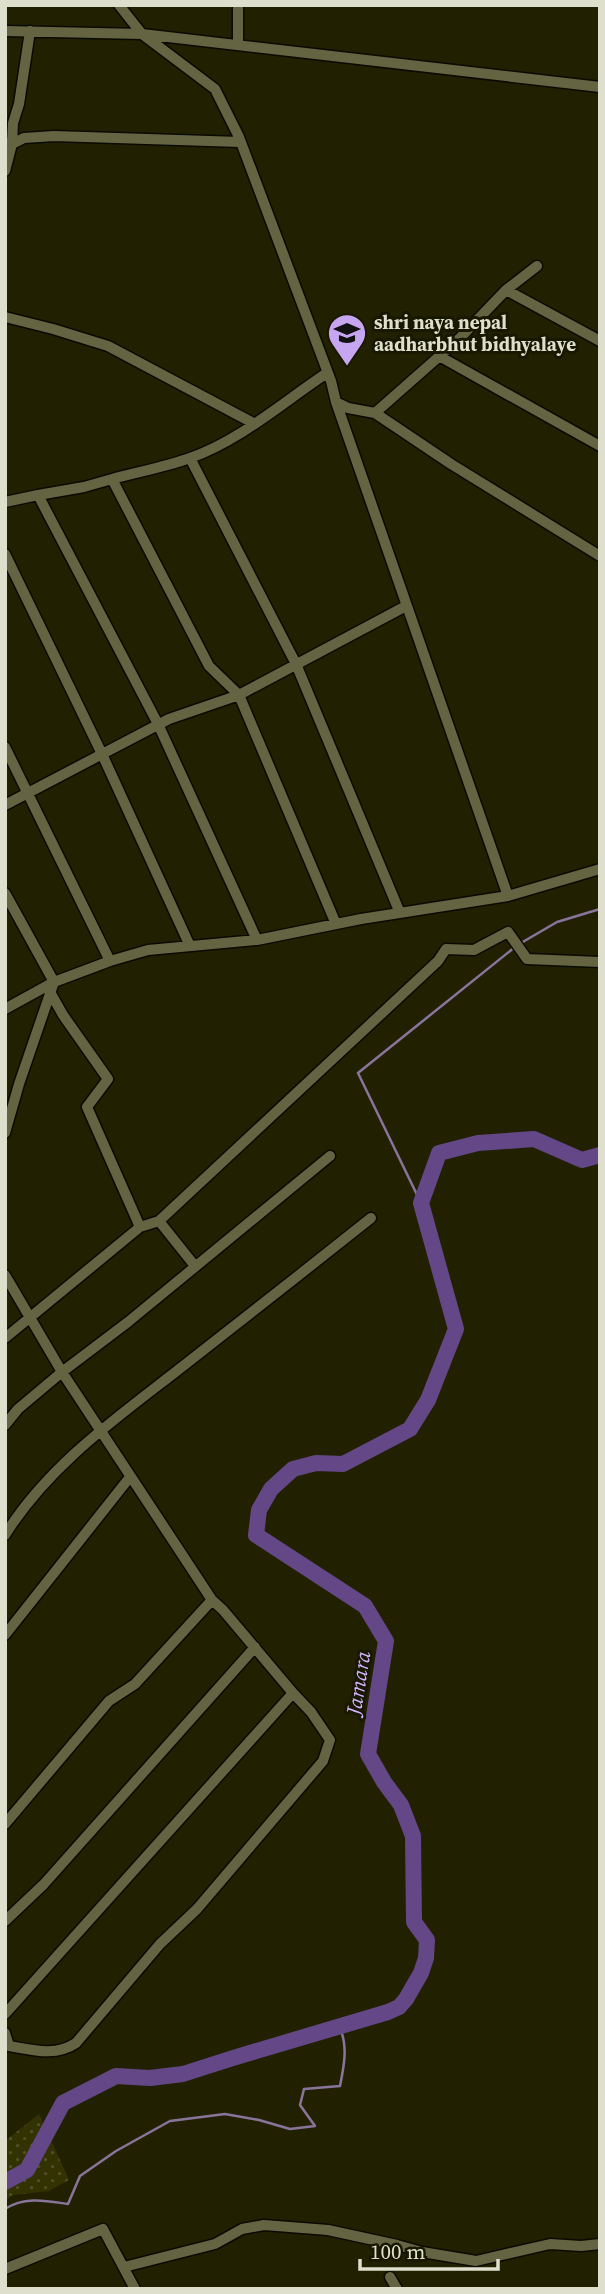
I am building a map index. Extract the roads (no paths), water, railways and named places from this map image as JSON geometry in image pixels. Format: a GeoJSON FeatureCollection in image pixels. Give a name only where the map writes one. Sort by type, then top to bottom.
{"type":"FeatureCollection","features":[{"type":"Feature","properties":{"kind":"street"},"geometry":{"type":"LineString","coordinates":[[119,5],[142,34],[215,89],[240,142],[327,373],[508,896]]}},
{"type":"Feature","properties":{"kind":"street"},"geometry":{"type":"LineString","coordinates":[[238,5],[238,45]]}},
{"type":"Feature","properties":{"kind":"street"},"geometry":{"type":"LineString","coordinates":[[5,31],[142,34],[600,87]]}},
{"type":"Feature","properties":{"kind":"street"},"geometry":{"type":"LineString","coordinates":[[5,171],[30,31]]}},
{"type":"Feature","properties":{"kind":"street"},"geometry":{"type":"LineString","coordinates":[[9,143],[24,138],[54,136],[240,142]]}},
{"type":"Feature","properties":{"kind":"street"},"geometry":{"type":"LineString","coordinates":[[375,413],[460,338],[506,290],[537,266]]}},
{"type":"Feature","properties":{"kind":"street"},"geometry":{"type":"LineString","coordinates":[[506,290],[600,341]]}},
{"type":"Feature","properties":{"kind":"street"},"geometry":{"type":"LineString","coordinates":[[5,317],[108,346],[255,424]]}},
{"type":"Feature","properties":{"kind":"street"},"geometry":{"type":"LineString","coordinates":[[439,356],[600,446]]}},
{"type":"Feature","properties":{"kind":"street"},"geometry":{"type":"LineString","coordinates":[[5,502],[84,487],[190,458],[255,424],[327,373]]}},
{"type":"Feature","properties":{"kind":"street"},"geometry":{"type":"LineString","coordinates":[[335,401],[348,408],[375,413],[600,556]]}},
{"type":"Feature","properties":{"kind":"street"},"geometry":{"type":"LineString","coordinates":[[190,458],[296,664],[400,913]]}},
{"type":"Feature","properties":{"kind":"street"},"geometry":{"type":"LineString","coordinates":[[112,479],[209,666],[239,695],[336,924]]}},
{"type":"Feature","properties":{"kind":"street"},"geometry":{"type":"LineString","coordinates":[[38,495],[158,724],[257,940]]}},
{"type":"Feature","properties":{"kind":"street"},"geometry":{"type":"LineString","coordinates":[[5,554],[102,754],[190,946]]}},
{"type":"Feature","properties":{"kind":"street"},"geometry":{"type":"LineString","coordinates":[[5,805],[158,724],[239,695],[406,606]]}},
{"type":"Feature","properties":{"kind":"street"},"geometry":{"type":"LineString","coordinates":[[5,747],[110,961]]}},
{"type":"Feature","properties":{"kind":"street"},"geometry":{"type":"LineString","coordinates":[[5,1009],[110,961],[148,950],[257,940],[336,924],[508,896],[600,869]]}},
{"type":"Feature","properties":{"kind":"street"},"geometry":{"type":"LineString","coordinates":[[5,892],[63,1014],[108,1079],[87,1107],[140,1227]]}},
{"type":"Feature","properties":{"kind":"street"},"geometry":{"type":"LineString","coordinates":[[5,1338],[140,1227],[159,1221],[438,961],[446,949],[474,950],[508,932],[527,959],[600,962]]}},
{"type":"Feature","properties":{"kind":"street"},"geometry":{"type":"LineString","coordinates":[[5,1133],[52,987]]}},
{"type":"Feature","properties":{"kind":"street"},"geometry":{"type":"LineString","coordinates":[[5,1425],[18,1409],[62,1372],[128,1322],[330,1156]]}},
{"type":"Feature","properties":{"kind":"street"},"geometry":{"type":"LineString","coordinates":[[5,1535],[19,1513],[55,1471],[100,1431],[371,1218]]}},
{"type":"Feature","properties":{"kind":"street"},"geometry":{"type":"LineString","coordinates":[[159,1221],[195,1266]]}},
{"type":"Feature","properties":{"kind":"street"},"geometry":{"type":"LineString","coordinates":[[5,1275],[62,1372],[212,1600],[311,1712],[330,1740],[323,1761],[197,1909],[160,1944],[76,2043],[65,2051],[47,2052],[9,2046],[5,2033]]}},
{"type":"Feature","properties":{"kind":"street"},"geometry":{"type":"LineString","coordinates":[[5,1635],[130,1477]]}},
{"type":"Feature","properties":{"kind":"street"},"geometry":{"type":"LineString","coordinates":[[5,1824],[109,1701],[135,1684],[212,1600]]}},
{"type":"Feature","properties":{"kind":"street"},"geometry":{"type":"LineString","coordinates":[[5,1921],[53,1875],[255,1647]]}},
{"type":"Feature","properties":{"kind":"street"},"geometry":{"type":"LineString","coordinates":[[5,2014],[293,1693]]}},
{"type":"Feature","properties":{"kind":"street"},"geometry":{"type":"LineString","coordinates":[[124,2267],[205,2247],[242,2229],[264,2225],[328,2230],[422,2252],[476,2261],[550,2244],[600,2244]]}},
{"type":"Feature","properties":{"kind":"street"},"geometry":{"type":"LineString","coordinates":[[5,2269],[103,2229],[135,2289]]}},
{"type":"Feature","properties":{"kind":"street"},"geometry":{"type":"LineString","coordinates":[[390,2277],[397,2289]]}},
{"type":"Feature","properties":{"kind":"waterway"},"geometry":{"type":"LineString","coordinates":[[521,943],[557,922],[600,909]]}},
{"type":"Feature","properties":{"kind":"waterway"},"geometry":{"type":"LineString","coordinates":[[421,1203],[358,1073],[515,947]]}},
{"type":"Feature","properties":{"kind":"waterway","name":"Jamara"},"geometry":{"type":"LineString","coordinates":[[5,2182],[27,2170],[63,2103],[116,2076],[150,2078],[183,2074],[388,2012],[399,2007],[406,1999],[421,1973],[426,1958],[427,1940],[414,1922],[413,1836],[401,1805],[368,1754],[386,1641],[365,1606],[256,1535],[259,1510],[271,1489],[293,1469],[316,1463],[343,1464],[410,1429],[428,1400],[456,1329],[421,1203],[439,1153],[478,1143],[534,1139],[582,1160],[600,1155]]}},
{"type":"Feature","properties":{"kind":"waterway"},"geometry":{"type":"LineString","coordinates":[[5,2209],[28,2201],[68,2204],[80,2176],[116,2151],[170,2121],[225,2114],[290,2129],[315,2126],[300,2105],[304,2089],[340,2086],[345,2049],[340,2028]]}},
{"type":"Feature","properties":{"kind":"place","name":"shri naya nepal aadharbhut bidhyalaye"},"geometry":{"type":"Point","coordinates":[347,367]}}]}
